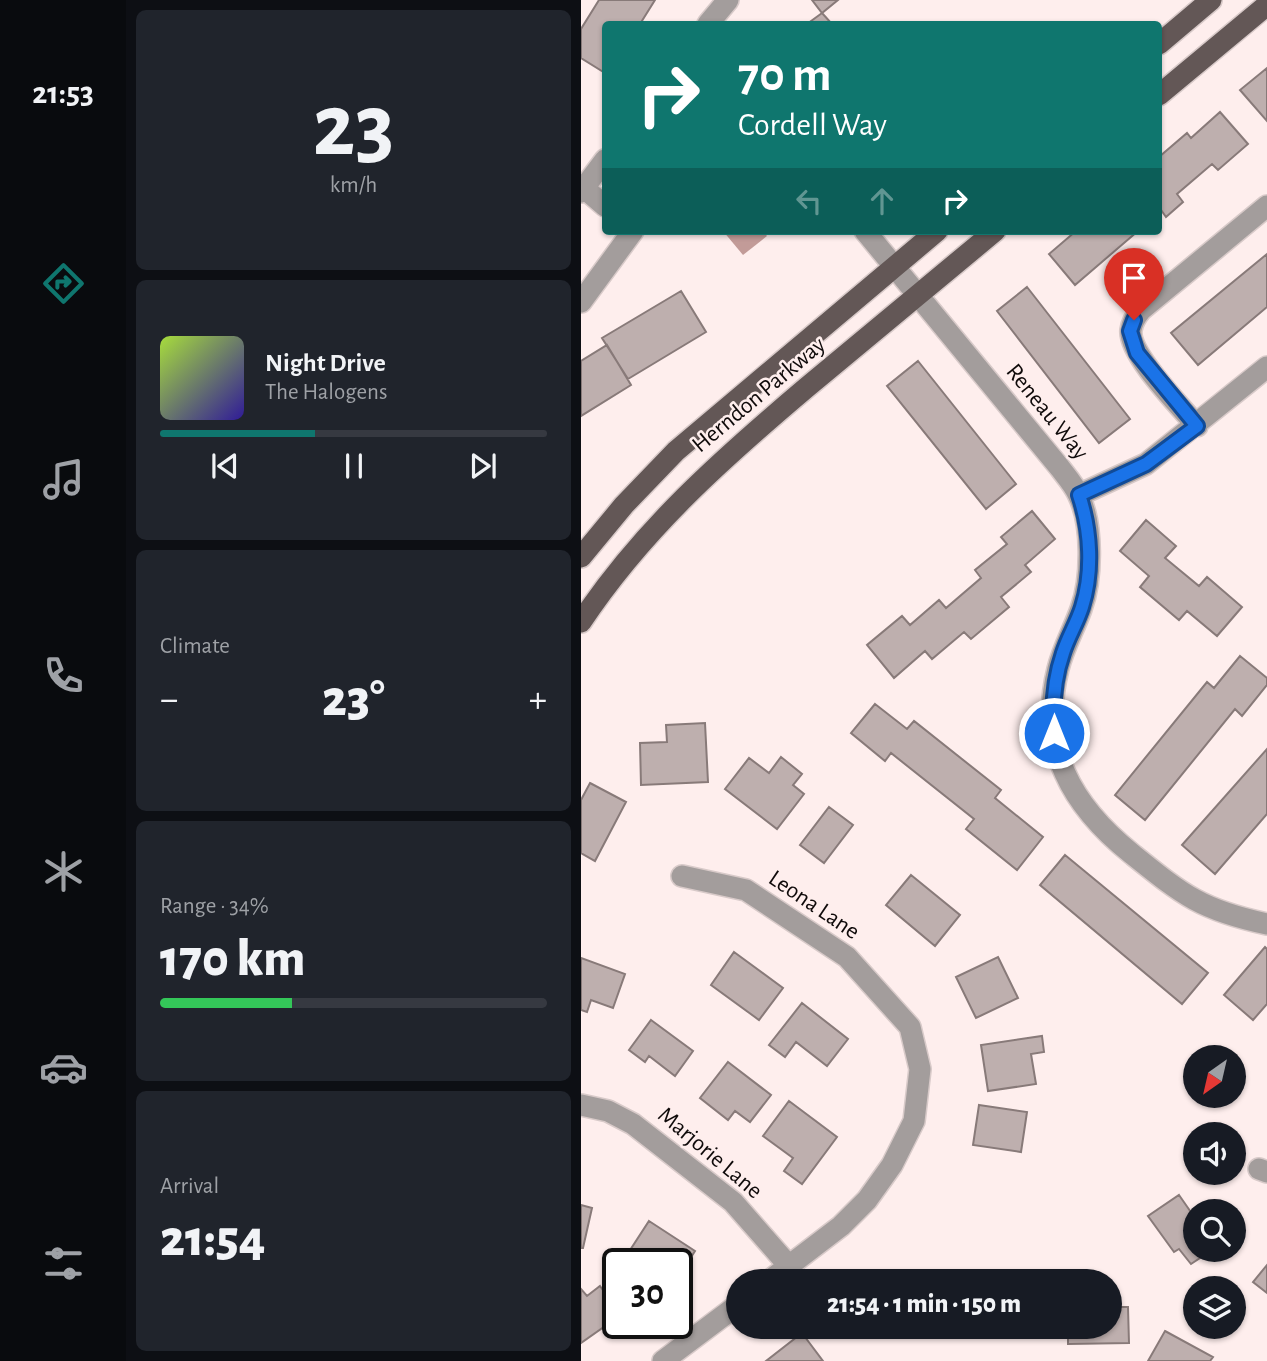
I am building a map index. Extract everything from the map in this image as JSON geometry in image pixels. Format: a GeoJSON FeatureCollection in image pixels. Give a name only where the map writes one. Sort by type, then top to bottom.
{"type":"FeatureCollection","features":[{"type":"Feature","properties":{"kind":"main road"},"geometry":{"type":"LineString","coordinates":[[1162,41],[1211,0]]}},
{"type":"Feature","properties":{"kind":"main road"},"geometry":{"type":"LineString","coordinates":[[1162,92],[1267,5]]}},
{"type":"Feature","properties":{"kind":"main road","name":"Herndon Parkway"},"geometry":{"type":"LineString","coordinates":[[581,557],[624,505],[676,451],[932,235]]}},
{"type":"Feature","properties":{"kind":"main road","name":"Herndon Parkway"},"geometry":{"type":"LineString","coordinates":[[581,622],[636,549],[690,489],[990,235]]}},
{"type":"Feature","properties":{"kind":"street"},"geometry":{"type":"LineString","coordinates":[[710,21],[728,0]]}},
{"type":"Feature","properties":{"kind":"street"},"geometry":{"type":"LineString","coordinates":[[602,164],[582,190],[602,204]]}},
{"type":"Feature","properties":{"kind":"street"},"geometry":{"type":"LineString","coordinates":[[1197,426],[1137,353],[1130,331],[1141,310],[1267,206]]}},
{"type":"Feature","properties":{"kind":"street"},"geometry":{"type":"LineString","coordinates":[[581,302],[630,235]]}},
{"type":"Feature","properties":{"kind":"street","name":"Reneau Way"},"geometry":{"type":"LineString","coordinates":[[868,235],[1060,468],[1079,495],[1089,556],[1087,586],[1057,671],[1053,712],[1054,733],[1065,777],[1074,793],[1113,839],[1184,896],[1224,914],[1267,924]]}},
{"type":"Feature","properties":{"kind":"street"},"geometry":{"type":"LineString","coordinates":[[1079,495],[1146,464],[1197,426],[1267,367]]}},
{"type":"Feature","properties":{"kind":"street","name":"Leona Lane"},"geometry":{"type":"LineString","coordinates":[[682,876],[746,890],[793,920],[847,957],[910,1027],[920,1069],[914,1121],[898,1154],[858,1209],[841,1226],[785,1269]]}},
{"type":"Feature","properties":{"kind":"street","name":"Marjorie Lane"},"geometry":{"type":"LineString","coordinates":[[581,1105],[608,1111],[643,1131],[733,1202],[789,1266]]}},
{"type":"Feature","properties":{"kind":"street"},"geometry":{"type":"LineString","coordinates":[[663,1361],[726,1314]]}},
{"type":"Feature","properties":{"kind":"shaded area"},"geometry":{"type":"Polygon","coordinates":[[[726,235],[766,235],[767,236],[743,255],[726,235]]]}},
{"type":"Feature","properties":{"kind":"building"},"geometry":{"type":"Polygon","coordinates":[[[599,0],[655,0],[642,21],[602,21],[602,71],[581,58],[581,29],[599,0]]]}},
{"type":"Feature","properties":{"kind":"building"},"geometry":{"type":"Polygon","coordinates":[[[812,0],[838,0],[822,13],[812,0]]]}},
{"type":"Feature","properties":{"kind":"building"},"geometry":{"type":"Polygon","coordinates":[[[822,13],[829,21],[811,21],[822,13]]]}},
{"type":"Feature","properties":{"kind":"building"},"geometry":{"type":"Polygon","coordinates":[[[1267,68],[1267,121],[1240,90],[1267,68]]]}},
{"type":"Feature","properties":{"kind":"building"},"geometry":{"type":"Polygon","coordinates":[[[1220,112],[1248,144],[1218,170],[1212,164],[1177,194],[1183,202],[1166,217],[1162,211],[1162,154],[1187,133],[1191,138],[1220,112]]]}},
{"type":"Feature","properties":{"kind":"building"},"geometry":{"type":"Polygon","coordinates":[[[1071,235],[1133,235],[1075,285],[1049,254],[1071,235]]]}},
{"type":"Feature","properties":{"kind":"building"},"geometry":{"type":"Polygon","coordinates":[[[1267,254],[1267,307],[1198,365],[1171,333],[1267,254]]]}},
{"type":"Feature","properties":{"kind":"building"},"geometry":{"type":"Polygon","coordinates":[[[1027,287],[1130,419],[1099,443],[997,311],[1027,287]]]}},
{"type":"Feature","properties":{"kind":"building"},"geometry":{"type":"Polygon","coordinates":[[[681,291],[706,332],[628,379],[602,338],[681,291]]]}},
{"type":"Feature","properties":{"kind":"building"},"geometry":{"type":"Polygon","coordinates":[[[607,345],[631,385],[581,416],[581,361],[607,345]]]}},
{"type":"Feature","properties":{"kind":"building"},"geometry":{"type":"Polygon","coordinates":[[[918,361],[1016,484],[986,509],[887,386],[918,361]]]}},
{"type":"Feature","properties":{"kind":"building"},"geometry":{"type":"Polygon","coordinates":[[[1032,511],[1055,539],[1025,565],[1031,572],[1001,597],[1009,607],[971,639],[964,632],[932,659],[925,651],[894,678],[867,645],[902,616],[910,625],[939,600],[946,608],[981,578],[975,570],[1007,544],[1001,537],[1032,511]]]}},
{"type":"Feature","properties":{"kind":"building"},"geometry":{"type":"Polygon","coordinates":[[[1146,520],[1176,546],[1165,558],[1199,586],[1207,577],[1242,607],[1217,636],[1187,611],[1179,620],[1140,587],[1149,576],[1120,551],[1146,520]]]}},
{"type":"Feature","properties":{"kind":"building"},"geometry":{"type":"Polygon","coordinates":[[[1240,656],[1267,678],[1267,685],[1242,716],[1235,709],[1145,820],[1115,795],[1207,682],[1214,688],[1240,656]]]}},
{"type":"Feature","properties":{"kind":"building"},"geometry":{"type":"Polygon","coordinates":[[[875,704],[907,729],[914,721],[1001,790],[995,798],[1043,837],[1017,870],[966,829],[974,819],[891,753],[885,761],[851,733],[875,704]]]}},
{"type":"Feature","properties":{"kind":"building"},"geometry":{"type":"Polygon","coordinates":[[[705,723],[708,782],[641,785],[640,743],[667,742],[666,725],[705,723]]]}},
{"type":"Feature","properties":{"kind":"building"},"geometry":{"type":"Polygon","coordinates":[[[1267,749],[1267,814],[1215,874],[1182,845],[1267,749]]]}},
{"type":"Feature","properties":{"kind":"building"},"geometry":{"type":"Polygon","coordinates":[[[781,757],[802,774],[793,785],[804,794],[777,829],[725,789],[749,758],[769,773],[781,757]]]}},
{"type":"Feature","properties":{"kind":"building"},"geometry":{"type":"Polygon","coordinates":[[[590,783],[626,802],[595,861],[581,853],[581,800],[590,783]]]}},
{"type":"Feature","properties":{"kind":"building"},"geometry":{"type":"Polygon","coordinates":[[[829,807],[853,825],[824,863],[800,845],[829,807]]]}},
{"type":"Feature","properties":{"kind":"building"},"geometry":{"type":"Polygon","coordinates":[[[1065,855],[1208,973],[1182,1004],[1040,885],[1065,855]]]}},
{"type":"Feature","properties":{"kind":"building"},"geometry":{"type":"Polygon","coordinates":[[[911,875],[960,915],[935,946],[886,905],[911,875]]]}},
{"type":"Feature","properties":{"kind":"building"},"geometry":{"type":"Polygon","coordinates":[[[1265,947],[1267,1004],[1253,1020],[1224,995],[1265,947]]]}},
{"type":"Feature","properties":{"kind":"building"},"geometry":{"type":"Polygon","coordinates":[[[734,952],[783,988],[759,1020],[711,985],[734,952]]]}},
{"type":"Feature","properties":{"kind":"building"},"geometry":{"type":"Polygon","coordinates":[[[998,957],[1018,998],[976,1018],[956,977],[998,957]]]}},
{"type":"Feature","properties":{"kind":"building"},"geometry":{"type":"Polygon","coordinates":[[[581,958],[625,974],[613,1008],[591,1000],[587,1012],[581,1010],[581,958]]]}},
{"type":"Feature","properties":{"kind":"building"},"geometry":{"type":"Polygon","coordinates":[[[802,1003],[848,1039],[827,1066],[796,1042],[785,1057],[769,1045],[802,1003]]]}},
{"type":"Feature","properties":{"kind":"building"},"geometry":{"type":"Polygon","coordinates":[[[651,1020],[693,1051],[675,1076],[649,1056],[645,1062],[629,1050],[651,1020]]]}},
{"type":"Feature","properties":{"kind":"building"},"geometry":{"type":"Polygon","coordinates":[[[1042,1036],[1044,1052],[1031,1054],[1036,1084],[988,1091],[981,1045],[1042,1036]]]}},
{"type":"Feature","properties":{"kind":"building"},"geometry":{"type":"Polygon","coordinates":[[[728,1062],[771,1095],[750,1122],[735,1111],[728,1120],[700,1098],[728,1062]]]}},
{"type":"Feature","properties":{"kind":"building"},"geometry":{"type":"Polygon","coordinates":[[[789,1101],[837,1137],[802,1184],[784,1171],[793,1158],[763,1136],[789,1101]]]}},
{"type":"Feature","properties":{"kind":"building"},"geometry":{"type":"Polygon","coordinates":[[[979,1105],[1027,1112],[1021,1152],[973,1145],[979,1105]]]}},
{"type":"Feature","properties":{"kind":"building"},"geometry":{"type":"Polygon","coordinates":[[[1179,1195],[1183,1201],[1183,1254],[1179,1249],[1174,1252],[1148,1216],[1179,1195]]]}},
{"type":"Feature","properties":{"kind":"building"},"geometry":{"type":"Polygon","coordinates":[[[581,1205],[592,1208],[583,1248],[581,1248],[581,1205]]]}},
{"type":"Feature","properties":{"kind":"building"},"geometry":{"type":"Polygon","coordinates":[[[649,1221],[690,1248],[631,1248],[649,1221]]]}},
{"type":"Feature","properties":{"kind":"building"},"geometry":{"type":"Polygon","coordinates":[[[1267,1265],[1267,1293],[1253,1282],[1267,1265]]]}},
{"type":"Feature","properties":{"kind":"building"},"geometry":{"type":"Polygon","coordinates":[[[600,1286],[602,1289],[602,1328],[581,1343],[581,1289],[587,1296],[600,1286]]]}},
{"type":"Feature","properties":{"kind":"building"},"geometry":{"type":"Polygon","coordinates":[[[1122,1307],[1128,1307],[1129,1343],[1068,1344],[1068,1339],[1122,1339],[1122,1307]]]}},
{"type":"Feature","properties":{"kind":"building"},"geometry":{"type":"Polygon","coordinates":[[[1165,1331],[1213,1357],[1210,1361],[1148,1361],[1165,1331]]]}},
{"type":"Feature","properties":{"kind":"building"},"geometry":{"type":"Polygon","coordinates":[[[794,1339],[806,1339],[823,1361],[766,1361],[794,1339]]]}},
{"type":"Feature","properties":{"kind":"route"},"geometry":{"type":"LineString","coordinates":[[1054,733],[1057,671],[1087,586],[1089,556],[1085,517],[1079,495],[1146,464],[1197,426],[1137,353],[1130,331],[1134,320]]}}]}
